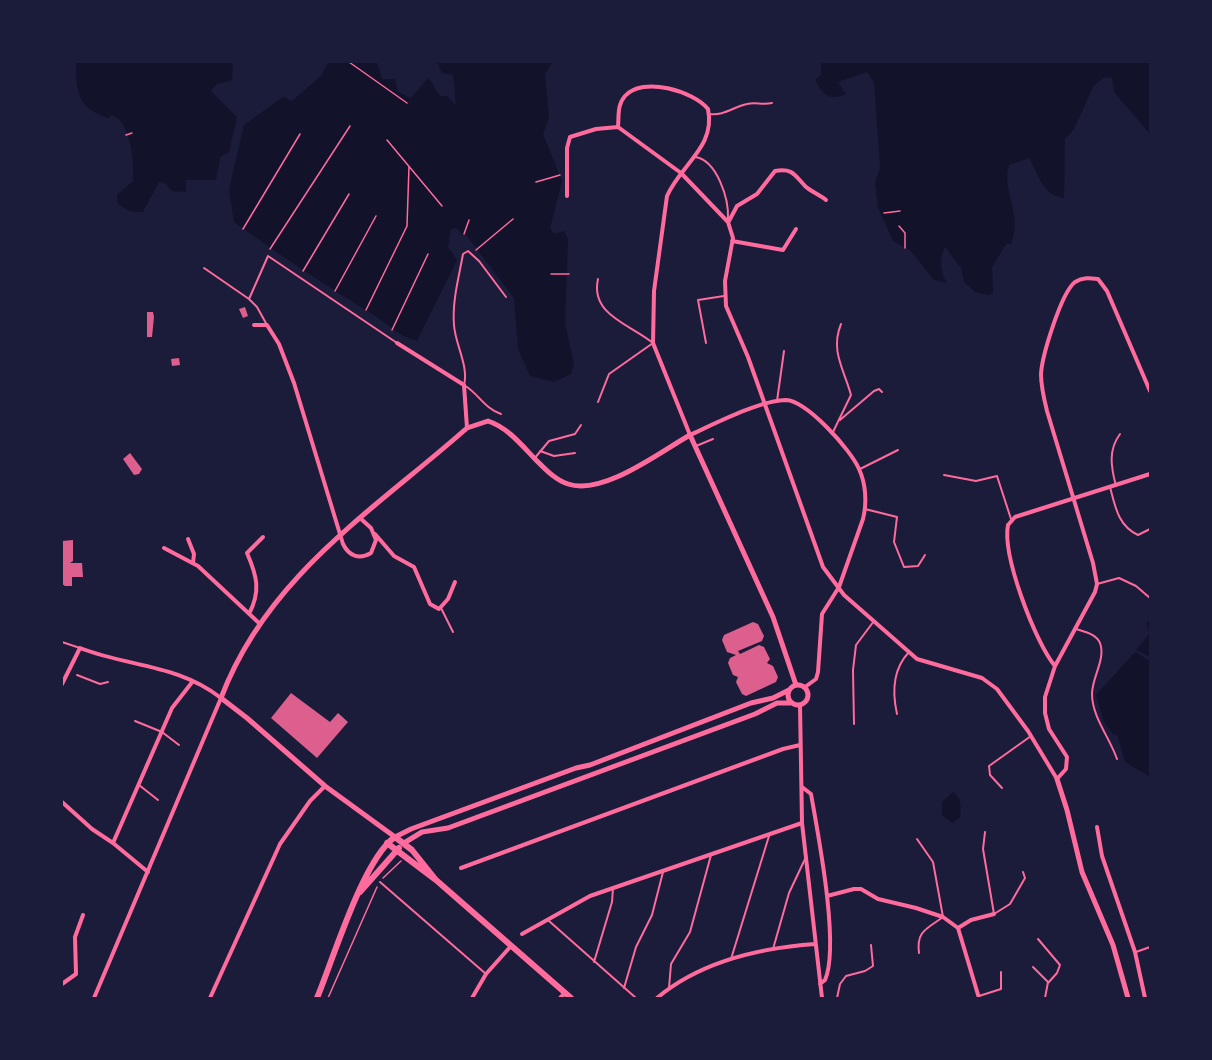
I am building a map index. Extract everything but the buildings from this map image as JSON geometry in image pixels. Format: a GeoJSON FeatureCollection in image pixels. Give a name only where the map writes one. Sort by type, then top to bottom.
{"type":"FeatureCollection","features":[{"type":"Feature","properties":{"kind":"main road"},"geometry":{"type":"LineString","coordinates":[[317,999],[369,868],[387,843],[395,837],[404,843],[436,880]]}},
{"type":"Feature","properties":{"kind":"main road"},"geometry":{"type":"LineString","coordinates":[[387,843],[436,880],[511,946],[562,996],[571,999]]}},
{"type":"Feature","properties":{"kind":"main road"},"geometry":{"type":"LineString","coordinates":[[360,893],[404,843]]}},
{"type":"Feature","properties":{"kind":"street"},"geometry":{"type":"LineString","coordinates":[[618,127],[622,101],[627,94],[645,86],[689,96],[703,103],[709,114],[706,140],[671,187],[665,207],[654,291],[653,343],[690,435],[773,617],[796,685]]}},
{"type":"Feature","properties":{"kind":"street"},"geometry":{"type":"LineString","coordinates":[[567,196],[567,148],[570,137],[596,129],[618,127],[681,173],[728,222],[732,241],[724,296],[819,558],[844,596],[909,652],[925,663],[963,671],[989,683],[1010,705],[1057,779],[1082,872],[1113,945],[1128,999]]}},
{"type":"Feature","properties":{"kind":"street"},"geometry":{"type":"LineString","coordinates":[[728,222],[737,207],[757,194],[775,171],[786,170],[796,173],[805,186],[826,200]]}},
{"type":"Feature","properties":{"kind":"street"},"geometry":{"type":"LineString","coordinates":[[732,241],[783,250],[796,229]]}},
{"type":"Feature","properties":{"kind":"street"},"geometry":{"type":"LineString","coordinates":[[1057,779],[1066,769],[1067,757],[1049,729],[1044,704],[1055,666],[1097,584],[1047,411],[1041,375],[1048,343],[1070,288],[1081,279],[1098,279],[1123,322],[1150,391]]}},
{"type":"Feature","properties":{"kind":"street"},"geometry":{"type":"LineString","coordinates":[[254,325],[267,325],[279,344],[298,395],[343,544],[352,555],[365,556],[375,547],[374,534]]}},
{"type":"Feature","properties":{"kind":"street"},"geometry":{"type":"LineString","coordinates":[[397,343],[464,385],[467,428]]}},
{"type":"Feature","properties":{"kind":"street"},"geometry":{"type":"LineString","coordinates":[[62,684],[80,648],[166,670],[193,681],[220,699],[247,718],[325,786],[395,837],[411,829],[751,703],[773,698],[796,685],[805,687],[816,679],[819,668],[822,614],[839,587],[866,509],[860,469],[832,434],[801,405],[790,401],[777,401],[765,405],[690,435],[633,470],[591,485],[566,484],[554,477],[507,431],[493,423],[484,422],[467,428],[329,544],[297,575],[259,623],[220,699],[94,999]]}},
{"type":"Feature","properties":{"kind":"street"},"geometry":{"type":"LineString","coordinates":[[1055,666],[1027,617],[1007,543],[1006,533],[1011,519],[1150,474]]}},
{"type":"Feature","properties":{"kind":"street"},"geometry":{"type":"LineString","coordinates":[[360,518],[387,549],[414,567],[427,602],[441,608],[455,582]]}},
{"type":"Feature","properties":{"kind":"street"},"geometry":{"type":"LineString","coordinates":[[249,615],[256,601],[258,588],[247,553],[263,537]]}},
{"type":"Feature","properties":{"kind":"street"},"geometry":{"type":"LineString","coordinates":[[188,539],[194,554],[193,563]]}},
{"type":"Feature","properties":{"kind":"street"},"geometry":{"type":"LineString","coordinates":[[164,548],[193,563],[259,623]]}},
{"type":"Feature","properties":{"kind":"street"},"geometry":{"type":"LineString","coordinates":[[113,843],[174,704],[193,681]]}},
{"type":"Feature","properties":{"kind":"street"},"geometry":{"type":"LineString","coordinates":[[404,843],[422,832],[448,828],[755,714],[777,703],[800,705],[808,698],[805,687]]}},
{"type":"Feature","properties":{"kind":"street"},"geometry":{"type":"LineString","coordinates":[[789,690],[788,698],[792,704]]}},
{"type":"Feature","properties":{"kind":"street"},"geometry":{"type":"LineString","coordinates":[[800,705],[802,823],[822,999]]}},
{"type":"Feature","properties":{"kind":"street"},"geometry":{"type":"LineString","coordinates":[[461,868],[718,772],[800,745]]}},
{"type":"Feature","properties":{"kind":"street"},"geometry":{"type":"LineString","coordinates":[[210,999],[280,844],[310,801],[325,786]]}},
{"type":"Feature","properties":{"kind":"street"},"geometry":{"type":"LineString","coordinates":[[802,787],[811,794],[827,896],[830,961],[825,980],[820,984]]}},
{"type":"Feature","properties":{"kind":"street"},"geometry":{"type":"LineString","coordinates":[[62,802],[92,829],[148,872]]}},
{"type":"Feature","properties":{"kind":"street"},"geometry":{"type":"LineString","coordinates":[[522,934],[573,903],[711,852],[802,823]]}},
{"type":"Feature","properties":{"kind":"street"},"geometry":{"type":"LineString","coordinates":[[1097,827],[1102,856],[1135,952],[1145,999]]}},
{"type":"Feature","properties":{"kind":"street"},"geometry":{"type":"LineString","coordinates":[[827,896],[854,889],[861,890],[878,899],[943,917],[957,928],[979,997]]}},
{"type":"Feature","properties":{"kind":"street"},"geometry":{"type":"LineString","coordinates":[[957,928],[971,920],[994,914]]}},
{"type":"Feature","properties":{"kind":"street"},"geometry":{"type":"LineString","coordinates":[[62,984],[76,974],[75,937],[83,915]]}},
{"type":"Feature","properties":{"kind":"street"},"geometry":{"type":"LineString","coordinates":[[657,999],[695,972],[732,959],[773,949],[815,944]]}},
{"type":"Feature","properties":{"kind":"street"},"geometry":{"type":"LineString","coordinates":[[472,999],[486,974],[511,946]]}},
{"type":"Feature","properties":{"kind":"lane"},"geometry":{"type":"LineString","coordinates":[[709,114],[726,113],[750,103],[759,106],[772,103]]}},
{"type":"Feature","properties":{"kind":"lane"},"geometry":{"type":"LineString","coordinates":[[693,157],[705,161],[714,172],[727,202],[728,222]]}},
{"type":"Feature","properties":{"kind":"lane"},"geometry":{"type":"LineString","coordinates":[[501,414],[485,406],[474,392],[464,385],[466,374],[456,341],[454,311],[463,254],[468,251],[479,261],[506,297]]}},
{"type":"Feature","properties":{"kind":"lane"},"geometry":{"type":"LineString","coordinates":[[249,299],[268,256],[397,343]]}},
{"type":"Feature","properties":{"kind":"lane"},"geometry":{"type":"LineString","coordinates":[[204,268],[249,299],[267,325]]}},
{"type":"Feature","properties":{"kind":"lane"},"geometry":{"type":"LineString","coordinates":[[598,279],[596,293],[601,306],[653,343],[609,374],[598,402]]}},
{"type":"Feature","properties":{"kind":"lane"},"geometry":{"type":"LineString","coordinates":[[706,343],[698,300],[724,296]]}},
{"type":"Feature","properties":{"kind":"lane"},"geometry":{"type":"LineString","coordinates":[[832,434],[851,395],[836,354],[836,342],[841,324]]}},
{"type":"Feature","properties":{"kind":"lane"},"geometry":{"type":"LineString","coordinates":[[777,401],[784,351]]}},
{"type":"Feature","properties":{"kind":"lane"},"geometry":{"type":"LineString","coordinates":[[838,422],[874,391],[879,389],[882,392]]}},
{"type":"Feature","properties":{"kind":"lane"},"geometry":{"type":"LineString","coordinates":[[534,459],[549,441],[575,434],[581,425]]}},
{"type":"Feature","properties":{"kind":"lane"},"geometry":{"type":"LineString","coordinates":[[1120,434],[1111,456],[1117,514],[1125,526],[1138,535],[1150,529]]}},
{"type":"Feature","properties":{"kind":"lane"},"geometry":{"type":"LineString","coordinates":[[696,446],[712,439]]}},
{"type":"Feature","properties":{"kind":"lane"},"geometry":{"type":"LineString","coordinates":[[860,469],[898,450]]}},
{"type":"Feature","properties":{"kind":"lane"},"geometry":{"type":"LineString","coordinates":[[540,451],[554,456],[575,453]]}},
{"type":"Feature","properties":{"kind":"lane"},"geometry":{"type":"LineString","coordinates":[[944,475],[976,481],[998,476],[1011,519]]}},
{"type":"Feature","properties":{"kind":"lane"},"geometry":{"type":"LineString","coordinates":[[866,509],[897,517],[894,542],[904,567],[918,566],[925,555]]}},
{"type":"Feature","properties":{"kind":"lane"},"geometry":{"type":"LineString","coordinates":[[1097,584],[1119,578],[1136,586],[1150,598]]}},
{"type":"Feature","properties":{"kind":"lane"},"geometry":{"type":"LineString","coordinates":[[441,608],[453,632]]}},
{"type":"Feature","properties":{"kind":"lane"},"geometry":{"type":"LineString","coordinates":[[854,724],[853,670],[856,645],[874,621]]}},
{"type":"Feature","properties":{"kind":"lane"},"geometry":{"type":"LineString","coordinates":[[1074,628],[1093,635],[1099,642],[1101,654],[1092,695],[1101,726],[1110,738],[1117,759]]}},
{"type":"Feature","properties":{"kind":"lane"},"geometry":{"type":"LineString","coordinates":[[62,642],[80,648]]}},
{"type":"Feature","properties":{"kind":"lane"},"geometry":{"type":"LineString","coordinates":[[897,714],[894,683],[900,664],[909,652]]}},
{"type":"Feature","properties":{"kind":"lane"},"geometry":{"type":"LineString","coordinates":[[77,675],[100,684],[108,682]]}},
{"type":"Feature","properties":{"kind":"lane"},"geometry":{"type":"LineString","coordinates":[[135,721],[162,732],[179,745]]}},
{"type":"Feature","properties":{"kind":"lane"},"geometry":{"type":"LineString","coordinates":[[1002,788],[990,775],[989,766],[1031,736]]}},
{"type":"Feature","properties":{"kind":"lane"},"geometry":{"type":"LineString","coordinates":[[139,785],[158,800]]}},
{"type":"Feature","properties":{"kind":"lane"},"geometry":{"type":"LineString","coordinates":[[985,832],[983,849],[994,914],[1014,899],[1025,878],[1023,872]]}},
{"type":"Feature","properties":{"kind":"lane"},"geometry":{"type":"LineString","coordinates":[[732,959],[769,833]]}},
{"type":"Feature","properties":{"kind":"lane"},"geometry":{"type":"LineString","coordinates":[[917,839],[933,862],[943,917],[921,931],[918,941],[919,953]]}},
{"type":"Feature","properties":{"kind":"lane"},"geometry":{"type":"LineString","coordinates":[[669,989],[671,964],[687,940],[708,874],[711,852]]}},
{"type":"Feature","properties":{"kind":"lane"},"geometry":{"type":"LineString","coordinates":[[773,949],[789,893],[807,857]]}},
{"type":"Feature","properties":{"kind":"lane"},"geometry":{"type":"LineString","coordinates":[[624,988],[636,947],[645,932],[662,885],[663,869]]}},
{"type":"Feature","properties":{"kind":"lane"},"geometry":{"type":"LineString","coordinates":[[380,882],[486,974]]}},
{"type":"Feature","properties":{"kind":"lane"},"geometry":{"type":"LineString","coordinates":[[594,962],[613,888]]}},
{"type":"Feature","properties":{"kind":"lane"},"geometry":{"type":"LineString","coordinates":[[547,918],[636,999]]}},
{"type":"Feature","properties":{"kind":"lane"},"geometry":{"type":"LineString","coordinates":[[1038,939],[1060,965],[1057,973],[1048,983],[1044,993],[1045,999]]}},
{"type":"Feature","properties":{"kind":"lane"},"geometry":{"type":"LineString","coordinates":[[837,999],[840,984],[846,976],[866,971],[873,966],[871,945]]}},
{"type":"Feature","properties":{"kind":"lane"},"geometry":{"type":"LineString","coordinates":[[1135,952],[1150,947]]}},
{"type":"Feature","properties":{"kind":"lane"},"geometry":{"type":"LineString","coordinates":[[1033,967],[1048,983]]}},
{"type":"Feature","properties":{"kind":"lane"},"geometry":{"type":"LineString","coordinates":[[979,997],[1001,989],[1001,972]]}},
{"type":"Feature","properties":{"kind":"path"},"geometry":{"type":"LineString","coordinates":[[349,62],[407,103]]}},
{"type":"Feature","properties":{"kind":"path"},"geometry":{"type":"LineString","coordinates":[[270,249],[350,126]]}},
{"type":"Feature","properties":{"kind":"path"},"geometry":{"type":"LineString","coordinates":[[126,135],[132,133]]}},
{"type":"Feature","properties":{"kind":"path"},"geometry":{"type":"LineString","coordinates":[[243,229],[300,134]]}},
{"type":"Feature","properties":{"kind":"path"},"geometry":{"type":"LineString","coordinates":[[387,140],[442,206]]}},
{"type":"Feature","properties":{"kind":"path"},"geometry":{"type":"LineString","coordinates":[[366,310],[407,226],[409,166]]}},
{"type":"Feature","properties":{"kind":"path"},"geometry":{"type":"LineString","coordinates":[[536,182],[560,175]]}},
{"type":"Feature","properties":{"kind":"path"},"geometry":{"type":"LineString","coordinates":[[303,271],[349,194]]}},
{"type":"Feature","properties":{"kind":"path"},"geometry":{"type":"LineString","coordinates":[[884,213],[900,211]]}},
{"type":"Feature","properties":{"kind":"path"},"geometry":{"type":"LineString","coordinates":[[335,291],[376,216]]}},
{"type":"Feature","properties":{"kind":"path"},"geometry":{"type":"LineString","coordinates":[[476,250],[513,219]]}},
{"type":"Feature","properties":{"kind":"path"},"geometry":{"type":"LineString","coordinates":[[464,234],[469,220]]}},
{"type":"Feature","properties":{"kind":"path"},"geometry":{"type":"LineString","coordinates":[[899,226],[905,233],[905,248]]}},
{"type":"Feature","properties":{"kind":"path"},"geometry":{"type":"LineString","coordinates":[[392,330],[428,254]]}},
{"type":"Feature","properties":{"kind":"path"},"geometry":{"type":"LineString","coordinates":[[550,274],[569,274]]}},
{"type":"Feature","properties":{"kind":"path"},"geometry":{"type":"LineString","coordinates":[[328,999],[380,882],[402,861]]}},
{"type":"Feature","properties":{"kind":"shaded area"},"geometry":{"type":"Polygon","coordinates":[[[76,62],[233,62],[232,80],[217,84],[211,91],[237,117],[229,152],[220,157],[216,180],[186,180],[186,192],[172,191],[165,183],[159,182],[143,212],[123,208],[117,203],[117,195],[133,181],[132,154],[128,134],[119,119],[112,115],[108,118],[98,114],[84,104],[78,90],[76,62]]]}},
{"type":"Feature","properties":{"kind":"shaded area"},"geometry":{"type":"Polygon","coordinates":[[[328,62],[377,62],[382,79],[395,79],[398,92],[411,98],[428,78],[441,96],[447,96],[456,105],[453,75],[442,73],[437,62],[552,63],[545,74],[549,117],[543,134],[562,181],[550,228],[554,234],[564,231],[568,239],[565,324],[574,363],[571,374],[554,382],[530,376],[518,349],[514,298],[466,235],[462,235],[457,228],[451,229],[448,247],[457,260],[417,341],[399,333],[234,222],[229,190],[244,125],[283,97],[292,101],[321,76],[328,62]]]}},
{"type":"Feature","properties":{"kind":"shaded area"},"geometry":{"type":"Polygon","coordinates":[[[821,62],[1150,62],[1150,134],[1114,92],[1112,78],[1105,77],[1094,85],[1074,129],[1065,139],[1064,198],[1046,189],[1029,158],[1009,165],[1007,174],[1014,212],[1014,233],[1011,244],[1006,244],[992,267],[993,293],[988,295],[975,292],[964,282],[961,268],[945,247],[941,265],[947,283],[934,280],[910,250],[893,241],[878,207],[875,182],[880,168],[874,82],[867,72],[838,82],[846,94],[831,97],[821,90],[815,80],[821,75],[821,62]]]}},
{"type":"Feature","properties":{"kind":"shaded area"},"geometry":{"type":"Polygon","coordinates":[[[1150,619],[1150,633],[1146,624],[1150,619]]]}},
{"type":"Feature","properties":{"kind":"shaded area"},"geometry":{"type":"Polygon","coordinates":[[[1150,633],[1150,657],[1136,650],[1150,633]]]}},
{"type":"Feature","properties":{"kind":"shaded area"},"geometry":{"type":"Polygon","coordinates":[[[1135,652],[1150,661],[1150,777],[1125,762],[1117,734],[1114,735],[1104,722],[1096,695],[1135,652]]]}},
{"type":"Feature","properties":{"kind":"shaded area"},"geometry":{"type":"Polygon","coordinates":[[[953,792],[958,797],[961,806],[960,817],[953,823],[942,815],[942,802],[953,792]]]}}]}
